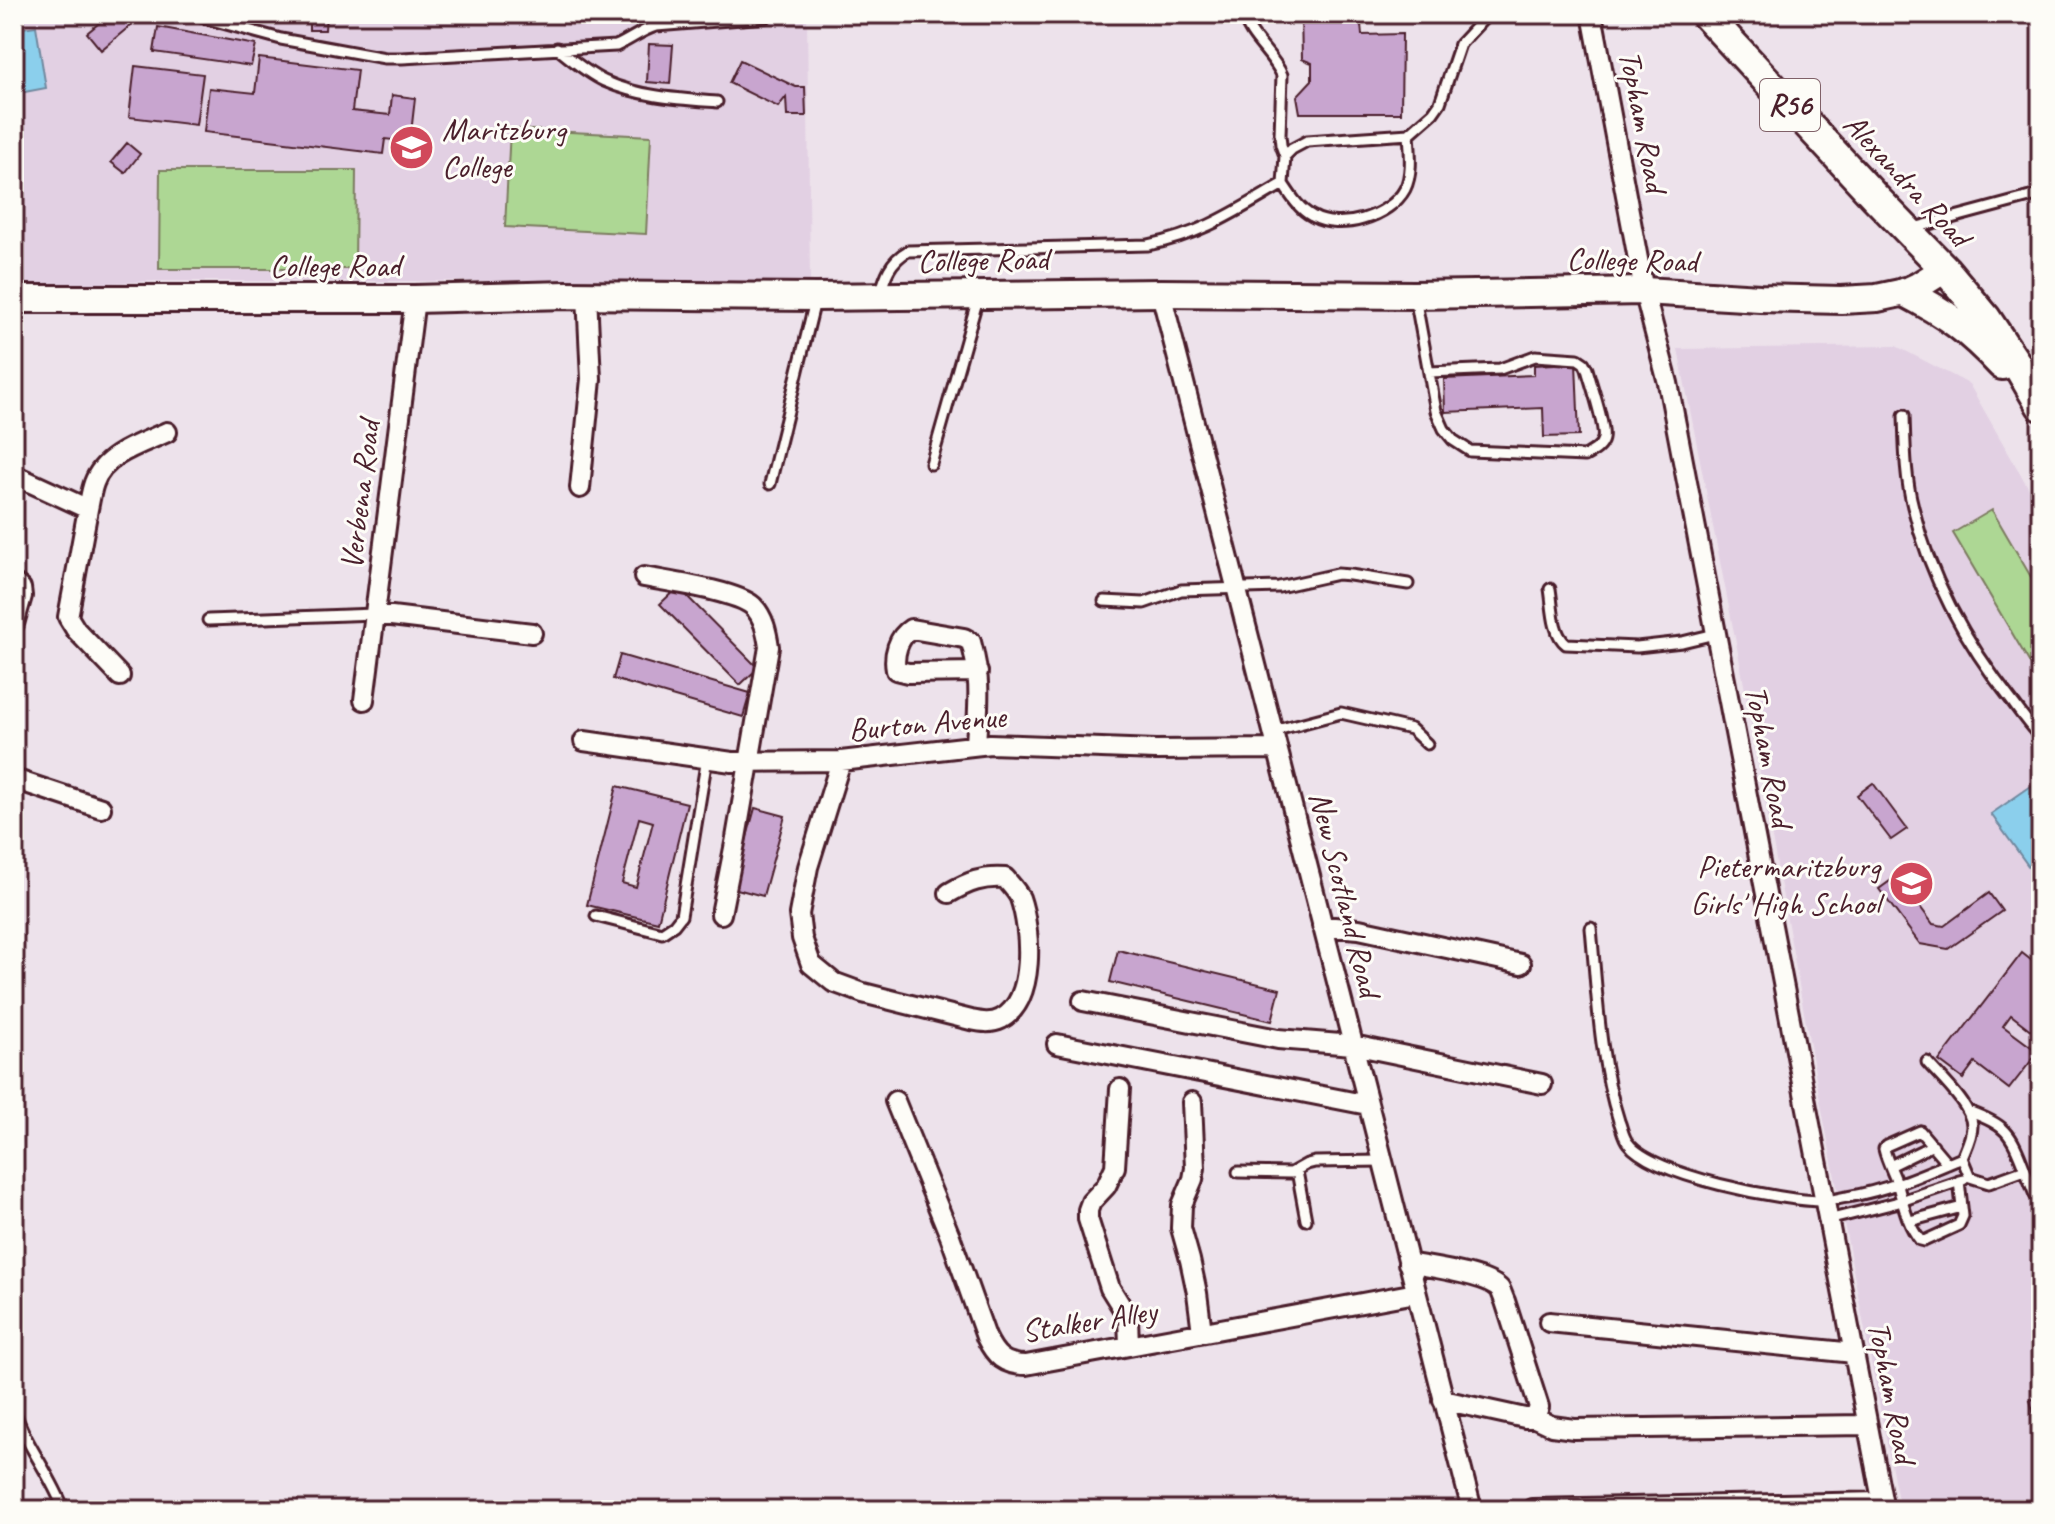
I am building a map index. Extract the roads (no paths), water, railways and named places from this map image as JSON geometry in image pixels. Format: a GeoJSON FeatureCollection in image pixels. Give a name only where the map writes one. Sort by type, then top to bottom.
{"type":"FeatureCollection","features":[{"type":"Feature","properties":{"kind":"main road","name":"Alexandra Road"},"geometry":{"type":"LineString","coordinates":[[1705,14],[1945,269],[1986,318],[2041,406]]}},
{"type":"Feature","properties":{"kind":"main road"},"geometry":{"type":"LineString","coordinates":[[1905,292],[1959,323],[2041,406]]}},
{"type":"Feature","properties":{"kind":"street","name":"Topham Road"},"geometry":{"type":"LineString","coordinates":[[1592,14],[1644,291],[1668,383],[1883,1506]]}},
{"type":"Feature","properties":{"kind":"street","name":"College Road"},"geometry":{"type":"LineString","coordinates":[[14,299],[1161,293],[1414,295],[1644,291],[1841,300],[1877,298],[1905,292],[1945,269]]}},
{"type":"Feature","properties":{"kind":"street","name":"New Scotland Road"},"geometry":{"type":"LineString","coordinates":[[1161,293],[1472,1510]]}},
{"type":"Feature","properties":{"kind":"street"},"geometry":{"type":"LineString","coordinates":[[580,488],[591,379],[587,295]]}},
{"type":"Feature","properties":{"kind":"street","name":"Verbena Road"},"geometry":{"type":"LineString","coordinates":[[364,700],[415,299]]}},
{"type":"Feature","properties":{"kind":"street"},"geometry":{"type":"LineString","coordinates":[[120,676],[76,630],[68,617],[88,509],[94,482],[101,469],[121,453],[167,432]]}},
{"type":"Feature","properties":{"kind":"street"},"geometry":{"type":"LineString","coordinates":[[14,475],[88,509]]}},
{"type":"Feature","properties":{"kind":"street"},"geometry":{"type":"LineString","coordinates":[[644,577],[737,596],[752,605],[764,624],[769,647],[721,914]]}},
{"type":"Feature","properties":{"kind":"street"},"geometry":{"type":"LineString","coordinates":[[14,583],[21,588],[22,596],[14,624]]}},
{"type":"Feature","properties":{"kind":"street"},"geometry":{"type":"LineString","coordinates":[[375,614],[532,633]]}},
{"type":"Feature","properties":{"kind":"street"},"geometry":{"type":"LineString","coordinates":[[976,745],[980,688],[978,672]]}},
{"type":"Feature","properties":{"kind":"street","name":"Burton Avenue"},"geometry":{"type":"LineString","coordinates":[[584,741],[732,762],[841,761],[976,745],[1156,750],[1275,740]]}},
{"type":"Feature","properties":{"kind":"street"},"geometry":{"type":"LineString","coordinates":[[841,761],[808,867],[799,914],[802,938],[811,964],[833,982],[863,993],[971,1020],[989,1023],[1002,1019],[1015,1006],[1024,989],[1028,967],[1027,930],[1019,895],[1005,878],[989,876],[949,893]]}},
{"type":"Feature","properties":{"kind":"street"},"geometry":{"type":"LineString","coordinates":[[14,779],[101,808]]}},
{"type":"Feature","properties":{"kind":"street"},"geometry":{"type":"LineString","coordinates":[[1322,926],[1359,929],[1521,964]]}},
{"type":"Feature","properties":{"kind":"street"},"geometry":{"type":"LineString","coordinates":[[1083,1001],[1278,1039],[1353,1045],[1542,1084]]}},
{"type":"Feature","properties":{"kind":"street"},"geometry":{"type":"LineString","coordinates":[[1057,1044],[1368,1105]]}},
{"type":"Feature","properties":{"kind":"street"},"geometry":{"type":"LineString","coordinates":[[1120,1089],[1115,1167],[1106,1186],[1091,1202],[1088,1219],[1110,1288],[1128,1317],[1129,1346]]}},
{"type":"Feature","properties":{"kind":"street","name":"Stalker Alley"},"geometry":{"type":"LineString","coordinates":[[895,1101],[994,1353],[1013,1365],[1416,1293]]}},
{"type":"Feature","properties":{"kind":"street"},"geometry":{"type":"LineString","coordinates":[[1192,1102],[1195,1168],[1182,1205],[1181,1228],[1197,1293],[1202,1332]]}},
{"type":"Feature","properties":{"kind":"street"},"geometry":{"type":"LineString","coordinates":[[1408,1263],[1474,1276],[1500,1289],[1539,1407],[1535,1418]]}},
{"type":"Feature","properties":{"kind":"street"},"geometry":{"type":"LineString","coordinates":[[1549,1322],[1854,1353]]}},
{"type":"Feature","properties":{"kind":"street"},"geometry":{"type":"LineString","coordinates":[[1443,1400],[1574,1429],[1867,1425]]}},
{"type":"Feature","properties":{"kind":"street"},"geometry":{"type":"LineString","coordinates":[[1532,1509],[1883,1506]]}},
{"type":"Feature","properties":{"kind":"lane"},"geometry":{"type":"LineString","coordinates":[[190,14],[281,39],[385,58],[616,46],[656,26],[766,17]]}},
{"type":"Feature","properties":{"kind":"lane"},"geometry":{"type":"LineString","coordinates":[[1243,14],[1249,29],[1282,75],[1280,135],[1285,156],[1283,184],[1301,208],[1313,217],[1327,221],[1358,220],[1388,208],[1406,187],[1409,134]]}},
{"type":"Feature","properties":{"kind":"lane"},"geometry":{"type":"LineString","coordinates":[[1285,156],[1307,141],[1409,134],[1440,103],[1460,44],[1488,14]]}},
{"type":"Feature","properties":{"kind":"lane"},"geometry":{"type":"LineString","coordinates":[[557,48],[589,72],[624,88],[653,96],[717,102]]}},
{"type":"Feature","properties":{"kind":"lane"},"geometry":{"type":"LineString","coordinates":[[879,295],[890,266],[898,256],[908,251],[1148,245],[1214,225],[1283,184]]}},
{"type":"Feature","properties":{"kind":"lane"},"geometry":{"type":"LineString","coordinates":[[1907,230],[2041,194]]}},
{"type":"Feature","properties":{"kind":"lane"},"geometry":{"type":"LineString","coordinates":[[931,464],[979,294]]}},
{"type":"Feature","properties":{"kind":"lane"},"geometry":{"type":"LineString","coordinates":[[1414,295],[1436,411],[1453,440],[1470,451],[1585,456],[1596,451],[1603,440],[1603,428],[1587,369],[1578,359],[1535,356],[1500,369],[1429,372]]}},
{"type":"Feature","properties":{"kind":"lane"},"geometry":{"type":"LineString","coordinates":[[770,484],[816,297]]}},
{"type":"Feature","properties":{"kind":"lane"},"geometry":{"type":"LineString","coordinates":[[1904,415],[1906,469],[1912,506],[1940,585],[1993,679],[2041,738]]}},
{"type":"Feature","properties":{"kind":"lane"},"geometry":{"type":"LineString","coordinates":[[1104,601],[1144,603],[1181,590],[1279,587],[1337,574],[1408,584]]}},
{"type":"Feature","properties":{"kind":"lane"},"geometry":{"type":"LineString","coordinates":[[1550,589],[1559,639],[1566,644],[1637,647],[1682,642],[1715,634]]}},
{"type":"Feature","properties":{"kind":"lane"},"geometry":{"type":"LineString","coordinates":[[208,620],[375,614]]}},
{"type":"Feature","properties":{"kind":"lane"},"geometry":{"type":"LineString","coordinates":[[1275,740],[1341,713],[1411,729],[1427,744]]}},
{"type":"Feature","properties":{"kind":"lane"},"geometry":{"type":"LineString","coordinates":[[596,916],[662,933],[681,916],[707,758]]}},
{"type":"Feature","properties":{"kind":"lane"},"geometry":{"type":"LineString","coordinates":[[1591,928],[1604,1058],[1615,1109],[1627,1142],[1644,1156],[1673,1171],[1778,1196],[1824,1201],[1898,1185],[1962,1158],[1972,1125],[1968,1111],[1927,1062]]}},
{"type":"Feature","properties":{"kind":"lane"},"geometry":{"type":"LineString","coordinates":[[1968,1111],[2002,1126],[2016,1146],[2035,1195],[2041,1199]]}},
{"type":"Feature","properties":{"kind":"lane"},"geometry":{"type":"LineString","coordinates":[[1948,1164],[1920,1131],[1884,1149],[1917,1238],[1924,1241],[1959,1225],[1963,1216],[1959,1181]]}},
{"type":"Feature","properties":{"kind":"lane"},"geometry":{"type":"LineString","coordinates":[[1890,1166],[1933,1145]]}},
{"type":"Feature","properties":{"kind":"lane"},"geometry":{"type":"LineString","coordinates":[[1962,1158],[1970,1177]]}},
{"type":"Feature","properties":{"kind":"lane"},"geometry":{"type":"LineString","coordinates":[[1238,1172],[1291,1173],[1315,1162],[1382,1161]]}},
{"type":"Feature","properties":{"kind":"lane"},"geometry":{"type":"LineString","coordinates":[[1828,1220],[1901,1201],[1970,1177],[1989,1183],[2025,1170]]}},
{"type":"Feature","properties":{"kind":"lane"},"geometry":{"type":"LineString","coordinates":[[1297,1171],[1306,1220]]}},
{"type":"Feature","properties":{"kind":"lane"},"geometry":{"type":"LineString","coordinates":[[1910,1221],[1962,1207]]}},
{"type":"Feature","properties":{"kind":"lane"},"geometry":{"type":"LineString","coordinates":[[14,1409],[20,1427],[49,1476],[64,1510]]}},
{"type":"Feature","properties":{"kind":"water"},"geometry":{"type":"Polygon","coordinates":[[[36,26],[46,88],[14,94],[14,29],[36,26]]]}},
{"type":"Feature","properties":{"kind":"water"},"geometry":{"type":"Polygon","coordinates":[[[2034,784],[2041,793],[2041,858],[2029,867],[1991,814],[2034,784]]]}},
{"type":"Feature","properties":{"kind":"place","name":"Maritzburg College"},"geometry":{"type":"Point","coordinates":[411,147]}},
{"type":"Feature","properties":{"kind":"place","name":"Pietermaritzburg Girls' High School"},"geometry":{"type":"Point","coordinates":[1911,884]}}]}
